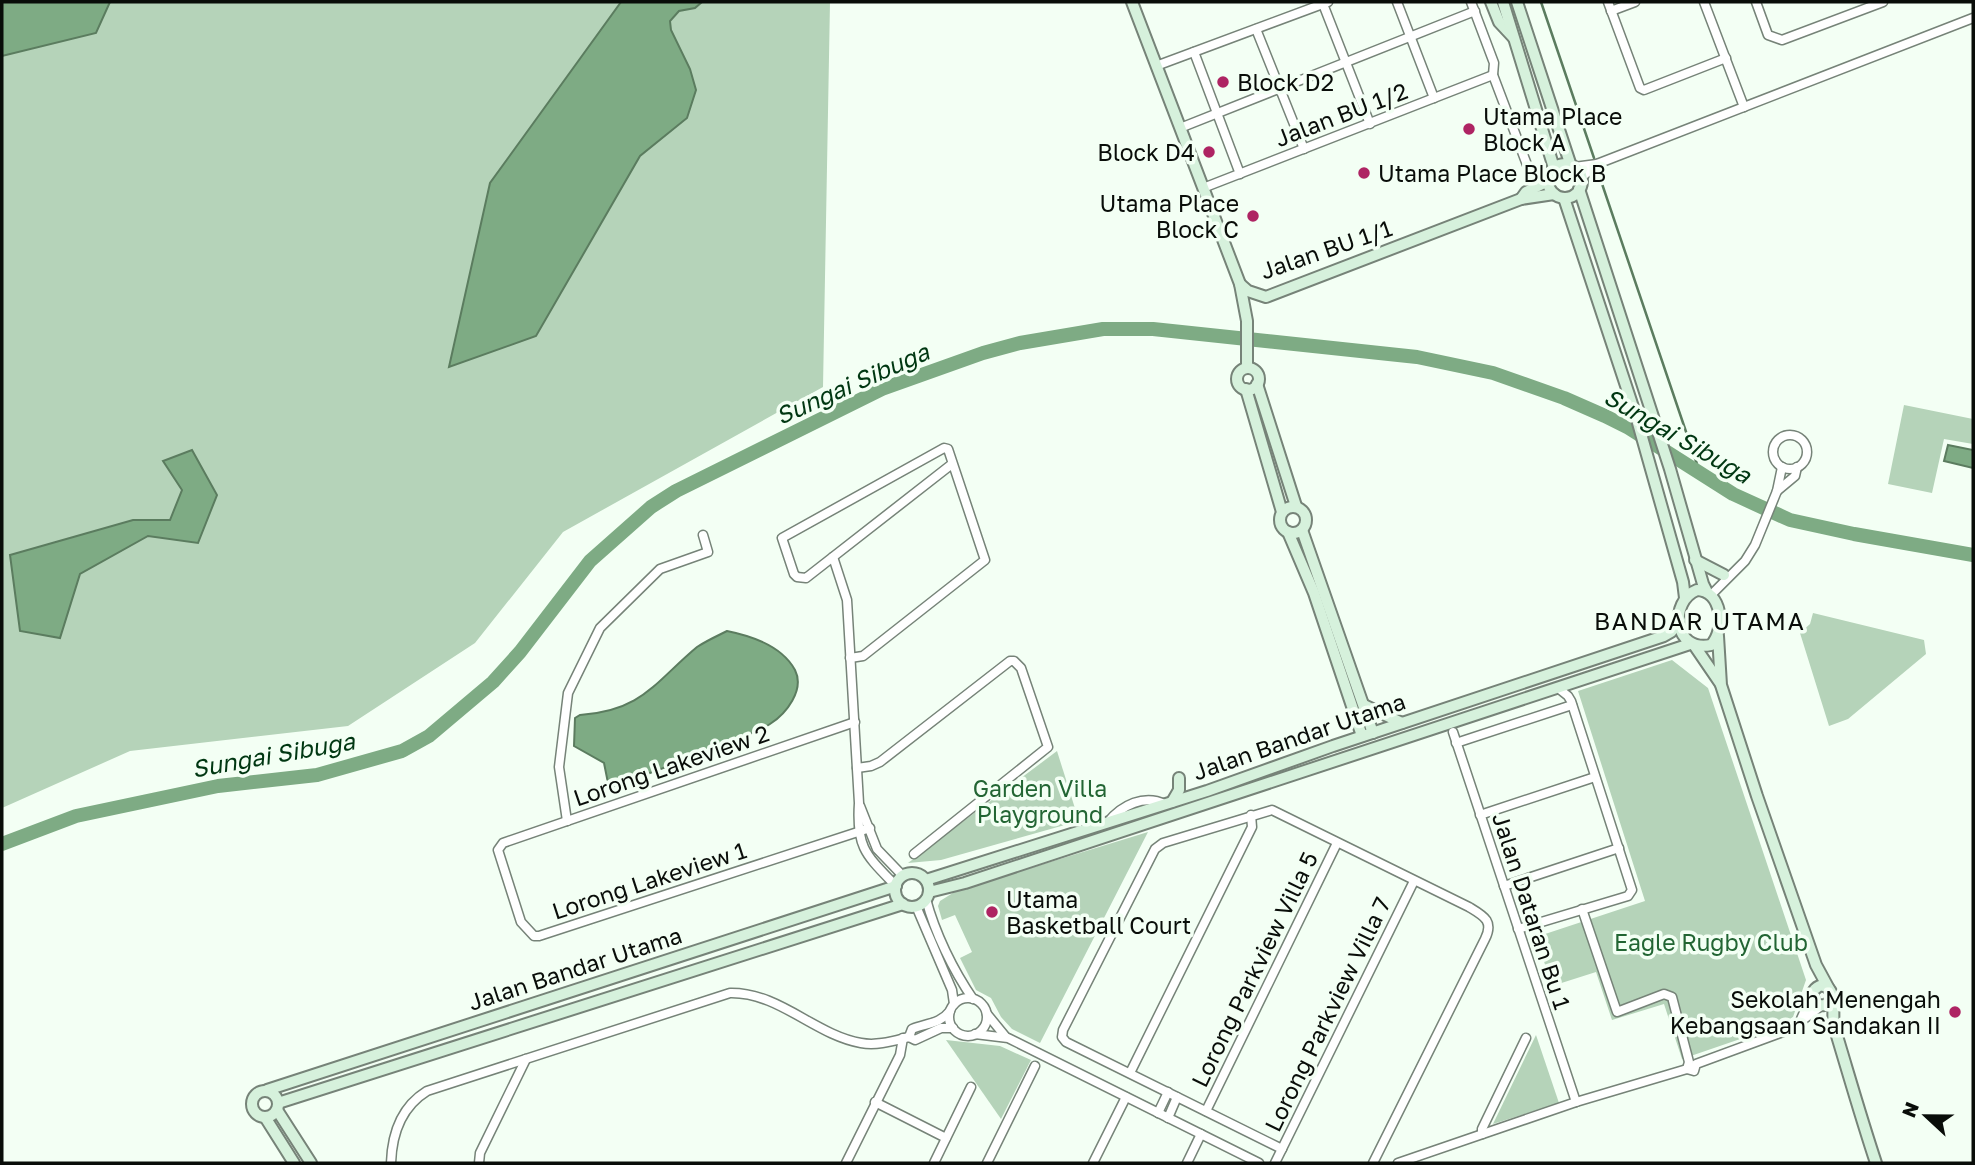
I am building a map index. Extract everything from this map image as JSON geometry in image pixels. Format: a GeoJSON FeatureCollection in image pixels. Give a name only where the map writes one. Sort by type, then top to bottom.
{"type":"FeatureCollection","features":[{"type":"Feature","properties":{"kind":"street","name":"Jalan BU 1/1"},"geometry":{"type":"LineString","coordinates":[[1132,2],[1240,284],[1262,296],[1521,199],[1559,196]]}},
{"type":"Feature","properties":{"kind":"street"},"geometry":{"type":"LineString","coordinates":[[1396,2],[1434,98]]}},
{"type":"Feature","properties":{"kind":"street"},"geometry":{"type":"LineString","coordinates":[[1471,2],[1494,63],[1493,75],[1528,170],[1559,196],[1636,416],[1684,582],[1685,598],[1680,610],[1682,635],[1721,685]]}},
{"type":"Feature","properties":{"kind":"street"},"geometry":{"type":"LineString","coordinates":[[1492,2],[1499,22],[1515,39]]}},
{"type":"Feature","properties":{"kind":"street"},"geometry":{"type":"LineString","coordinates":[[1503,2],[1554,168]]}},
{"type":"Feature","properties":{"kind":"street"},"geometry":{"type":"LineString","coordinates":[[1517,2],[1580,184],[1670,469],[1695,560],[1719,613],[1721,685],[1816,965],[1830,994],[1832,1019],[1876,1163]]}},
{"type":"Feature","properties":{"kind":"street"},"geometry":{"type":"LineString","coordinates":[[1608,2],[1640,88],[1644,90],[1726,58]]}},
{"type":"Feature","properties":{"kind":"street"},"geometry":{"type":"LineString","coordinates":[[1611,11],[1635,2]]}},
{"type":"Feature","properties":{"kind":"street"},"geometry":{"type":"LineString","coordinates":[[1704,2],[1744,107]]}},
{"type":"Feature","properties":{"kind":"street"},"geometry":{"type":"LineString","coordinates":[[1756,2],[1768,35],[1782,40],[1883,2]]}},
{"type":"Feature","properties":{"kind":"street"},"geometry":{"type":"LineString","coordinates":[[1156,66],[1325,3],[1370,124]]}},
{"type":"Feature","properties":{"kind":"street"},"geometry":{"type":"LineString","coordinates":[[1180,128],[1475,11]]}},
{"type":"Feature","properties":{"kind":"street"},"geometry":{"type":"LineString","coordinates":[[1521,199],[1526,192],[1543,183],[1554,168],[1562,165],[1597,164],[1973,18]]}},
{"type":"Feature","properties":{"kind":"street"},"geometry":{"type":"LineString","coordinates":[[1256,29],[1304,149]]}},
{"type":"Feature","properties":{"kind":"street"},"geometry":{"type":"LineString","coordinates":[[1194,52],[1240,174]]}},
{"type":"Feature","properties":{"kind":"street","name":"Jalan BU 1/2"},"geometry":{"type":"LineString","coordinates":[[1203,188],[1493,75]]}},
{"type":"Feature","properties":{"kind":"street"},"geometry":{"type":"LineString","coordinates":[[1559,196],[1573,196],[1597,164]]}},
{"type":"Feature","properties":{"kind":"street"},"geometry":{"type":"LineString","coordinates":[[1240,284],[1246,316],[1247,368]]}},
{"type":"Feature","properties":{"kind":"street"},"geometry":{"type":"LineString","coordinates":[[1246,316],[1262,296]]}},
{"type":"Feature","properties":{"kind":"street"},"geometry":{"type":"LineString","coordinates":[[1252,386],[1240,386],[1237,377],[1247,368],[1258,374],[1252,386],[1282,512],[1280,522],[1288,532],[1314,593],[1354,714],[1370,739]]}},
{"type":"Feature","properties":{"kind":"street"},"geometry":{"type":"LineString","coordinates":[[1252,386],[1296,506],[1303,511],[1307,519],[1302,530],[1288,532]]}},
{"type":"Feature","properties":{"kind":"street"},"geometry":{"type":"LineString","coordinates":[[1790,435],[1800,439],[1806,448],[1805,459],[1797,467],[1782,467],[1774,458],[1774,448],[1780,439],[1790,435]]}},
{"type":"Feature","properties":{"kind":"street"},"geometry":{"type":"LineString","coordinates":[[850,658],[863,656],[985,560],[953,464],[948,449],[944,448],[782,538],[794,573],[797,577],[806,578],[953,464]]}},
{"type":"Feature","properties":{"kind":"street"},"geometry":{"type":"LineString","coordinates":[[1709,593],[1745,561],[1751,551],[1765,525],[1782,467]]}},
{"type":"Feature","properties":{"kind":"street"},"geometry":{"type":"LineString","coordinates":[[1776,494],[1795,476],[1797,467]]}},
{"type":"Feature","properties":{"kind":"street"},"geometry":{"type":"LineString","coordinates":[[1282,512],[1296,506]]}},
{"type":"Feature","properties":{"kind":"street"},"geometry":{"type":"LineString","coordinates":[[1302,530],[1364,705],[1370,739]]}},
{"type":"Feature","properties":{"kind":"street"},"geometry":{"type":"LineString","coordinates":[[567,821],[559,766],[568,693],[600,628],[660,569],[708,552],[703,535]]}},
{"type":"Feature","properties":{"kind":"street"},"geometry":{"type":"LineString","coordinates":[[1709,593],[1724,575],[1751,551]]}},
{"type":"Feature","properties":{"kind":"street"},"geometry":{"type":"LineString","coordinates":[[833,557],[847,600],[859,803],[858,831],[868,857],[896,886],[897,896],[903,904]]}},
{"type":"Feature","properties":{"kind":"street"},"geometry":{"type":"LineString","coordinates":[[1695,560],[1724,575]]}},
{"type":"Feature","properties":{"kind":"street"},"geometry":{"type":"LineString","coordinates":[[1685,598],[1697,590],[1709,593]]}},
{"type":"Feature","properties":{"kind":"street","name":"Jalan Bandar Utama"},"geometry":{"type":"LineString","coordinates":[[1370,739],[1403,723],[1664,636],[1680,621]]}},
{"type":"Feature","properties":{"kind":"street"},"geometry":{"type":"LineString","coordinates":[[1692,645],[1711,645],[1718,636]]}},
{"type":"Feature","properties":{"kind":"street","name":"Jalan Bandar Utama"},"geometry":{"type":"LineString","coordinates":[[277,1107],[903,904],[1108,822],[1192,796],[1332,746],[1417,734],[1692,645]]}},
{"type":"Feature","properties":{"kind":"street"},"geometry":{"type":"LineString","coordinates":[[857,768],[880,762],[1010,661],[1021,667],[1047,743],[1045,750],[914,854]]}},
{"type":"Feature","properties":{"kind":"street"},"geometry":{"type":"LineString","coordinates":[[1518,929],[1630,894],[1632,890],[1572,705],[1568,696],[1558,688]]}},
{"type":"Feature","properties":{"kind":"street"},"geometry":{"type":"LineString","coordinates":[[1364,705],[1403,723]]}},
{"type":"Feature","properties":{"kind":"street"},"geometry":{"type":"LineString","coordinates":[[1456,743],[1572,705]]}},
{"type":"Feature","properties":{"kind":"street"},"geometry":{"type":"LineString","coordinates":[[1332,746],[1347,736],[1354,714]]}},
{"type":"Feature","properties":{"kind":"street"},"geometry":{"type":"LineString","coordinates":[[1439,727],[1452,732],[1461,720]]}},
{"type":"Feature","properties":{"kind":"street","name":"Lorong Lakeview 2"},"geometry":{"type":"LineString","coordinates":[[500,845],[855,723]]}},
{"type":"Feature","properties":{"kind":"street","name":"Jalan Dataran Bu 1"},"geometry":{"type":"LineString","coordinates":[[1452,732],[1576,1102]]}},
{"type":"Feature","properties":{"kind":"street"},"geometry":{"type":"LineString","coordinates":[[924,894],[965,883],[1328,763],[1370,739]]}},
{"type":"Feature","properties":{"kind":"street"},"geometry":{"type":"LineString","coordinates":[[1169,803],[1179,790],[1179,778]]}},
{"type":"Feature","properties":{"kind":"street"},"geometry":{"type":"LineString","coordinates":[[1480,815],[1595,778]]}},
{"type":"Feature","properties":{"kind":"street"},"geometry":{"type":"LineString","coordinates":[[1192,796],[1210,803]]}},
{"type":"Feature","properties":{"kind":"street"},"geometry":{"type":"LineString","coordinates":[[859,803],[877,849],[903,876],[896,886]]}},
{"type":"Feature","properties":{"kind":"street"},"geometry":{"type":"LineString","coordinates":[[1282,1149],[1066,1042],[1062,1037],[1063,1030],[1155,849],[1266,810],[1278,811],[1475,911],[1487,918],[1490,925],[1374,1163]]}},
{"type":"Feature","properties":{"kind":"street"},"geometry":{"type":"LineString","coordinates":[[1130,1073],[1252,828],[1251,815]]}},
{"type":"Feature","properties":{"kind":"street","name":"Lorong Lakeview 1"},"geometry":{"type":"LineString","coordinates":[[500,845],[498,850],[522,922],[534,936],[539,936],[870,828]]}},
{"type":"Feature","properties":{"kind":"street","name":"Lorong Parkview Villa 5"},"geometry":{"type":"LineString","coordinates":[[1206,1111],[1337,843]]}},
{"type":"Feature","properties":{"kind":"street"},"geometry":{"type":"LineString","coordinates":[[1504,886],[1619,848]]}},
{"type":"Feature","properties":{"kind":"street","name":"Jalan Bandar Utama"},"geometry":{"type":"LineString","coordinates":[[903,876],[918,874],[924,894]]}},
{"type":"Feature","properties":{"kind":"street","name":"Lorong Parkview Villa 7"},"geometry":{"type":"LineString","coordinates":[[1275,1163],[1414,881]]}},
{"type":"Feature","properties":{"kind":"street","name":"Jalan Bandar Utama"},"geometry":{"type":"LineString","coordinates":[[267,1090],[896,886]]}},
{"type":"Feature","properties":{"kind":"street"},"geometry":{"type":"LineString","coordinates":[[924,894],[962,983],[973,999]]}},
{"type":"Feature","properties":{"kind":"street"},"geometry":{"type":"LineString","coordinates":[[924,894],[952,990],[950,1020],[953,1028]]}},
{"type":"Feature","properties":{"kind":"street"},"geometry":{"type":"LineString","coordinates":[[1582,909],[1616,1012],[1664,994],[1672,997],[1691,1065]]}},
{"type":"Feature","properties":{"kind":"street"},"geometry":{"type":"LineString","coordinates":[[1798,1025],[1812,992],[1816,965]]}},
{"type":"Feature","properties":{"kind":"street"},"geometry":{"type":"LineString","coordinates":[[1812,992],[1821,985],[1830,994]]}},
{"type":"Feature","properties":{"kind":"street"},"geometry":{"type":"LineString","coordinates":[[1812,992],[1815,1003],[1832,1019]]}},
{"type":"Feature","properties":{"kind":"street"},"geometry":{"type":"LineString","coordinates":[[391,1163],[398,1124],[422,1094],[735,993],[764,999],[830,1031],[862,1043],[888,1043],[906,1038],[915,1040],[941,1021],[952,1007],[963,999],[973,999],[979,1001],[991,1022],[1004,1036],[1259,1163]]}},
{"type":"Feature","properties":{"kind":"street"},"geometry":{"type":"LineString","coordinates":[[1404,1162],[1791,1030],[1827,1004],[1830,994]]}},
{"type":"Feature","properties":{"kind":"street"},"geometry":{"type":"LineString","coordinates":[[975,1034],[984,1027],[986,1012]]}},
{"type":"Feature","properties":{"kind":"street"},"geometry":{"type":"LineString","coordinates":[[933,1027],[953,1028],[963,1035],[1004,1036]]}},
{"type":"Feature","properties":{"kind":"street"},"geometry":{"type":"LineString","coordinates":[[846,1163],[906,1038]]}},
{"type":"Feature","properties":{"kind":"street"},"geometry":{"type":"LineString","coordinates":[[1482,1135],[1482,1129],[1526,1038]]}},
{"type":"Feature","properties":{"kind":"street"},"geometry":{"type":"LineString","coordinates":[[478,1163],[526,1059]]}},
{"type":"Feature","properties":{"kind":"street"},"geometry":{"type":"LineString","coordinates":[[988,1163],[1035,1066]]}},
{"type":"Feature","properties":{"kind":"street"},"geometry":{"type":"LineString","coordinates":[[934,1163],[971,1087]]}},
{"type":"Feature","properties":{"kind":"street"},"geometry":{"type":"LineString","coordinates":[[294,1163],[265,1117],[254,1111],[251,1103],[255,1095],[267,1090],[274,1093],[277,1107],[311,1163]]}},
{"type":"Feature","properties":{"kind":"street"},"geometry":{"type":"LineString","coordinates":[[1158,1113],[1168,1092]]}},
{"type":"Feature","properties":{"kind":"street"},"geometry":{"type":"LineString","coordinates":[[1093,1163],[1126,1097]]}},
{"type":"Feature","properties":{"kind":"street"},"geometry":{"type":"LineString","coordinates":[[1168,1118],[1177,1097]]}},
{"type":"Feature","properties":{"kind":"street"},"geometry":{"type":"LineString","coordinates":[[875,1102],[946,1139]]}},
{"type":"Feature","properties":{"kind":"street"},"geometry":{"type":"LineString","coordinates":[[265,1117],[272,1115],[277,1107]]}},
{"type":"Feature","properties":{"kind":"street"},"geometry":{"type":"LineString","coordinates":[[1187,1163],[1201,1135]]}},
{"type":"Feature","properties":{"kind":"green space"},"geometry":{"type":"Polygon","coordinates":[[[2,2],[830,2],[823,387],[563,532],[475,643],[348,726],[130,751],[2,808],[2,2]]]}},
{"type":"Feature","properties":{"kind":"green space"},"geometry":{"type":"Polygon","coordinates":[[[1904,405],[1973,419],[1973,444],[1944,439],[1932,493],[1888,484],[1904,405]]]}},
{"type":"Feature","properties":{"kind":"green space"},"geometry":{"type":"Polygon","coordinates":[[[1813,613],[1924,640],[1926,654],[1848,719],[1829,726],[1800,633],[1810,624],[1813,613]]]}},
{"type":"Feature","properties":{"kind":"green space","name":"Eagle Rugby Club"},"geometry":{"type":"Polygon","coordinates":[[[1672,660],[1708,688],[1806,980],[1793,1017],[1778,1026],[1682,1059],[1664,1004],[1612,1020],[1596,972],[1552,986],[1536,937],[1645,901],[1578,691],[1672,660]]]}},
{"type":"Feature","properties":{"kind":"green space","name":"Garden Villa Playground"},"geometry":{"type":"Polygon","coordinates":[[[1057,751],[1079,821],[941,860],[908,863],[1057,751]]]}},
{"type":"Feature","properties":{"kind":"green space"},"geometry":{"type":"Polygon","coordinates":[[[1148,832],[1040,1043],[1012,1029],[1001,1017],[991,998],[976,990],[960,958],[972,952],[955,915],[942,920],[938,906],[940,901],[956,891],[1148,832]]]}},
{"type":"Feature","properties":{"kind":"green space"},"geometry":{"type":"Polygon","coordinates":[[[1536,1035],[1559,1103],[1493,1124],[1536,1035]]]}},
{"type":"Feature","properties":{"kind":"green space"},"geometry":{"type":"Polygon","coordinates":[[[946,1040],[1000,1046],[1031,1060],[1001,1119],[946,1040]]]}},
{"type":"Feature","properties":{"kind":"shaded area"},"geometry":{"type":"Polygon","coordinates":[[[2,2],[110,2],[96,33],[2,56],[2,2]]]}},
{"type":"Feature","properties":{"kind":"shaded area"},"geometry":{"type":"Polygon","coordinates":[[[621,2],[702,2],[695,8],[679,11],[670,21],[671,30],[690,69],[696,90],[687,118],[640,156],[536,336],[449,367],[490,183],[621,2]]]}},
{"type":"Feature","properties":{"kind":"shaded area"},"geometry":{"type":"Polygon","coordinates":[[[1948,445],[1973,450],[1973,468],[1944,461],[1948,445]]]}},
{"type":"Feature","properties":{"kind":"shaded area"},"geometry":{"type":"Polygon","coordinates":[[[192,450],[217,495],[198,543],[148,536],[80,574],[60,638],[20,631],[10,555],[133,520],[170,520],[182,490],[163,461],[192,450]]]}},
{"type":"Feature","properties":{"kind":"shaded area"},"geometry":{"type":"Polygon","coordinates":[[[727,631],[765,643],[789,662],[795,670],[798,685],[788,708],[776,720],[757,731],[609,788],[604,763],[574,746],[575,718],[619,708],[633,701],[658,683],[697,647],[727,631]]]}},
{"type":"Feature","properties":{"kind":"waterway"},"geometry":{"type":"LineString","coordinates":[[1541,2],[1594,158]]}},
{"type":"Feature","properties":{"kind":"waterway"},"geometry":{"type":"LineString","coordinates":[[1598,172],[1700,473]]}},
{"type":"Feature","properties":{"kind":"waterway","name":"Sungai Sibuga"},"geometry":{"type":"LineString","coordinates":[[2,844],[76,816],[218,786],[317,775],[402,751],[429,736],[493,682],[520,652],[590,561],[651,507],[676,491],[882,389],[983,353],[1020,343],[1103,329],[1153,329],[1417,357],[1493,373],[1564,398],[1605,416],[1629,428],[1733,494],[1790,520],[1973,555]]}},
{"type":"Feature","properties":{"kind":"place","name":"Block D2"},"geometry":{"type":"Point","coordinates":[1223,82]}},
{"type":"Feature","properties":{"kind":"place","name":"Utama Place Block A"},"geometry":{"type":"Point","coordinates":[1469,129]}},
{"type":"Feature","properties":{"kind":"place","name":"Block D4"},"geometry":{"type":"Point","coordinates":[1209,152]}},
{"type":"Feature","properties":{"kind":"place","name":"Utama Place Block B"},"geometry":{"type":"Point","coordinates":[1364,173]}},
{"type":"Feature","properties":{"kind":"place","name":"Utama Place Block C"},"geometry":{"type":"Point","coordinates":[1253,216]}},
{"type":"Feature","properties":{"kind":"place","name":"Utama Basketball Court"},"geometry":{"type":"Point","coordinates":[992,912]}},
{"type":"Feature","properties":{"kind":"place","name":"Sekolah Menengah Kebangsaan Sandakan II"},"geometry":{"type":"Point","coordinates":[1955,1012]}},
{"type":"Feature","properties":{"kind":"district","name":"BANDAR UTAMA"},"geometry":{"type":"Point","coordinates":[1700,620]}}]}
